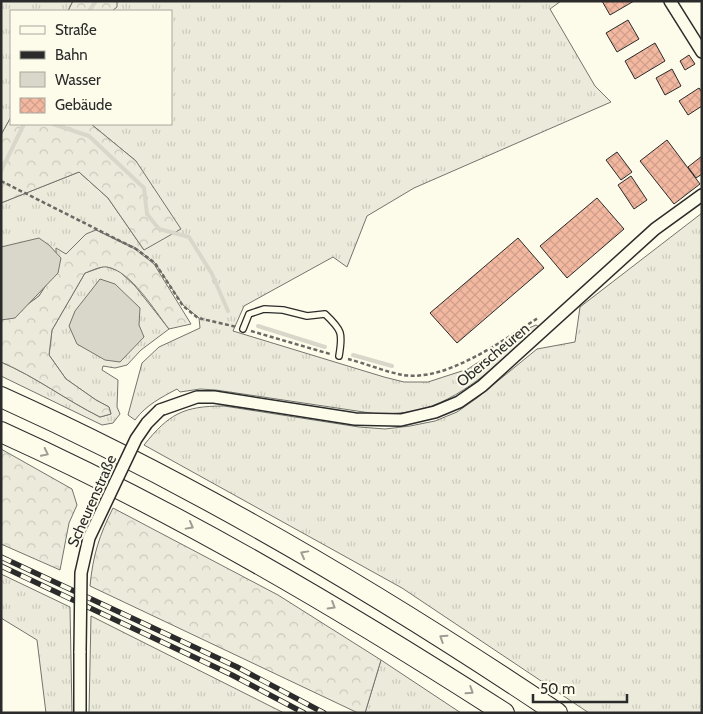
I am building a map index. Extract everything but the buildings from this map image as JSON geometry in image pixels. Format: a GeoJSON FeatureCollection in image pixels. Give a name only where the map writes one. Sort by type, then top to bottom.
{"type":"FeatureCollection","features":[{"type":"Feature","properties":{"kind":"highway"},"geometry":{"type":"LineString","coordinates":[[1,397],[41,415],[188,489],[319,562],[425,626],[558,713]]}},
{"type":"Feature","properties":{"kind":"highway"},"geometry":{"type":"LineString","coordinates":[[1,432],[176,518],[296,584],[504,713]]}},
{"type":"Feature","properties":{"kind":"street"},"geometry":{"type":"LineString","coordinates":[[670,1],[702,52]]}},
{"type":"Feature","properties":{"kind":"street","name":"Oberscheuren"},"geometry":{"type":"LineString","coordinates":[[197,397],[214,397],[355,419],[401,420],[435,412],[459,402],[482,386],[656,229],[702,196]]}},
{"type":"Feature","properties":{"kind":"street","name":"Scheurenstraße"},"geometry":{"type":"LineString","coordinates":[[80,713],[81,573],[89,538],[136,438],[147,423],[160,410],[197,397]]}},
{"type":"Feature","properties":{"kind":"lane"},"geometry":{"type":"LineString","coordinates":[[243,329],[248,314],[264,309],[283,310],[308,316],[325,314],[337,326],[342,339],[338,356]]}},
{"type":"Feature","properties":{"kind":"green space"},"geometry":{"type":"Polygon","coordinates":[[[1,1],[73,1],[68,10],[10,10],[10,119],[1,135],[1,1]]]}},
{"type":"Feature","properties":{"kind":"green space"},"geometry":{"type":"Polygon","coordinates":[[[73,1],[117,1],[117,7],[113,10],[68,10],[73,1]]]}},
{"type":"Feature","properties":{"kind":"green space"},"geometry":{"type":"Polygon","coordinates":[[[117,1],[561,1],[550,9],[595,86],[611,102],[414,188],[367,216],[347,267],[333,257],[244,306],[233,331],[384,377],[404,382],[428,382],[468,369],[529,328],[536,325],[539,327],[471,385],[440,403],[423,409],[377,414],[216,390],[200,389],[180,392],[177,389],[149,406],[135,420],[128,415],[142,363],[159,347],[200,328],[199,318],[183,305],[155,263],[136,248],[96,230],[56,264],[50,279],[39,296],[20,310],[1,315],[1,203],[79,172],[108,198],[144,250],[136,161],[92,125],[172,125],[172,10],[113,10],[116,7],[117,1]]]}},
{"type":"Feature","properties":{"kind":"green space"},"geometry":{"type":"Polygon","coordinates":[[[10,119],[10,125],[92,125],[136,161],[181,229],[144,250],[108,198],[79,172],[1,203],[1,135],[10,119]]]}},
{"type":"Feature","properties":{"kind":"green space"},"geometry":{"type":"Polygon","coordinates":[[[702,213],[702,713],[589,713],[402,588],[144,445],[169,419],[187,410],[210,406],[224,406],[359,427],[385,429],[435,421],[457,412],[537,349],[575,342],[580,307],[702,213]]]}},
{"type":"Feature","properties":{"kind":"green space"},"geometry":{"type":"Polygon","coordinates":[[[96,230],[135,249],[154,264],[191,324],[169,329],[133,283],[116,270],[104,267],[85,273],[52,330],[49,355],[66,379],[109,407],[111,414],[100,417],[1,362],[1,315],[20,310],[39,296],[50,279],[56,264],[56,248],[66,254],[86,234],[96,230]]]}},
{"type":"Feature","properties":{"kind":"green space"},"geometry":{"type":"Polygon","coordinates":[[[105,266],[119,271],[135,286],[169,329],[141,350],[127,365],[115,368],[103,366],[102,370],[118,380],[117,407],[120,414],[113,423],[102,425],[1,376],[1,362],[100,417],[111,414],[109,407],[66,379],[49,355],[52,330],[85,273],[105,266]]]}},
{"type":"Feature","properties":{"kind":"green space"},"geometry":{"type":"Polygon","coordinates":[[[1,449],[72,489],[77,505],[69,523],[60,570],[1,544],[1,449]]]}},
{"type":"Feature","properties":{"kind":"green space"},"geometry":{"type":"Polygon","coordinates":[[[113,508],[278,595],[381,660],[365,713],[358,713],[90,586],[97,546],[113,508]]]}},
{"type":"Feature","properties":{"kind":"green space"},"geometry":{"type":"Polygon","coordinates":[[[1,574],[70,607],[72,713],[46,713],[37,640],[1,618],[1,574]]]}},
{"type":"Feature","properties":{"kind":"green space"},"geometry":{"type":"Polygon","coordinates":[[[91,616],[284,713],[89,713],[91,616]]]}},
{"type":"Feature","properties":{"kind":"green space"},"geometry":{"type":"Polygon","coordinates":[[[381,660],[461,713],[365,713],[381,660]]]}},
{"type":"Feature","properties":{"kind":"water"},"geometry":{"type":"Polygon","coordinates":[[[39,238],[49,245],[61,258],[58,273],[15,318],[1,320],[1,247],[39,238]]]}},
{"type":"Feature","properties":{"kind":"water"},"geometry":{"type":"Polygon","coordinates":[[[100,279],[115,284],[140,308],[139,325],[144,337],[120,362],[105,360],[77,344],[69,326],[75,311],[100,279]]]}},
{"type":"Feature","properties":{"kind":"waterway"},"geometry":{"type":"LineString","coordinates":[[90,10],[96,1]]}},
{"type":"Feature","properties":{"kind":"waterway"},"geometry":{"type":"LineString","coordinates":[[1,171],[24,125]]}},
{"type":"Feature","properties":{"kind":"waterway"},"geometry":{"type":"LineString","coordinates":[[56,125],[89,136],[144,188],[147,214],[159,229],[189,237],[212,274],[228,311]]}},
{"type":"Feature","properties":{"kind":"waterway"},"geometry":{"type":"LineString","coordinates":[[258,326],[325,347]]}},
{"type":"Feature","properties":{"kind":"waterway"},"geometry":{"type":"LineString","coordinates":[[353,355],[392,366]]}},
{"type":"Feature","properties":{"kind":"railway"},"geometry":{"type":"LineString","coordinates":[[1,557],[237,667],[324,713]]}},
{"type":"Feature","properties":{"kind":"railway"},"geometry":{"type":"LineString","coordinates":[[1,566],[232,675],[304,713]]}}]}
